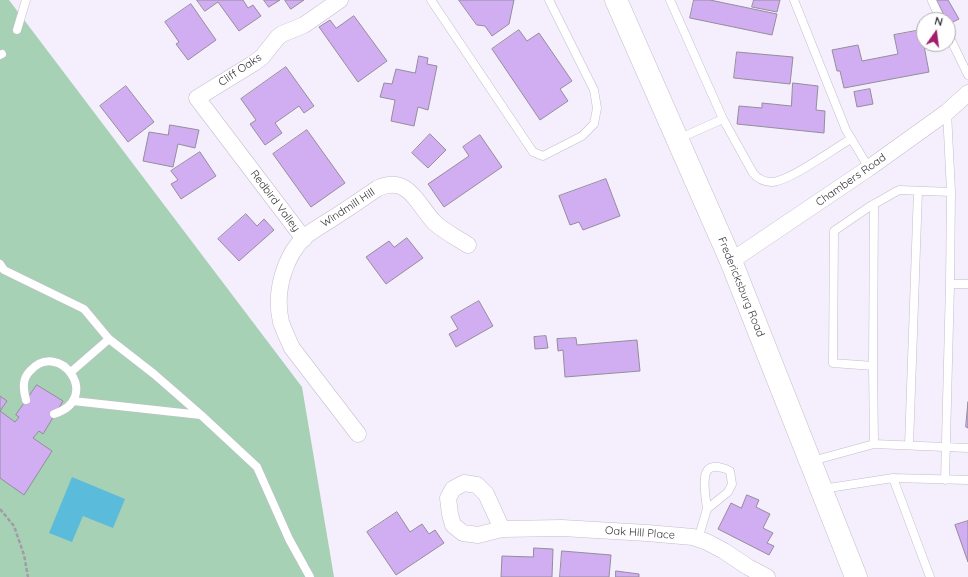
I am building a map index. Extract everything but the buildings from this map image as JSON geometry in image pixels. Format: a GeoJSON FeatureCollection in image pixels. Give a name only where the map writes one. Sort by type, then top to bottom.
{"type":"FeatureCollection","features":[{"type":"Feature","properties":{"kind":"main road","name":"Fredericksburg Road"},"geometry":{"type":"LineString","coordinates":[[616,0],[731,261],[856,577]]}},
{"type":"Feature","properties":{"kind":"street","name":"Cliff Oaks"},"geometry":{"type":"LineString","coordinates":[[197,98],[262,57],[282,34],[304,25],[340,0]]}},
{"type":"Feature","properties":{"kind":"street","name":"Chambers Road"},"geometry":{"type":"LineString","coordinates":[[731,261],[869,168],[947,112],[968,93]]}},
{"type":"Feature","properties":{"kind":"street","name":"Redbird Valley"},"geometry":{"type":"LineString","coordinates":[[197,98],[304,239],[296,248],[286,265],[281,283],[279,302],[281,321],[292,348],[358,434]]}},
{"type":"Feature","properties":{"kind":"street","name":"Windmill Hill"},"geometry":{"type":"LineString","coordinates":[[304,239],[307,235],[378,188],[392,184],[406,189],[416,198],[434,222],[468,245]]}},
{"type":"Feature","properties":{"kind":"street","name":"Oak Hill Place"},"geometry":{"type":"LineString","coordinates":[[502,529],[562,528],[647,533],[693,538],[707,542],[767,577]]}},
{"type":"Feature","properties":{"kind":"lane"},"geometry":{"type":"LineString","coordinates":[[17,30],[26,0]]}},
{"type":"Feature","properties":{"kind":"lane"},"geometry":{"type":"LineString","coordinates":[[431,0],[533,152],[543,156],[582,136],[594,124],[597,108],[594,90],[549,0]]}},
{"type":"Feature","properties":{"kind":"lane"},"geometry":{"type":"LineString","coordinates":[[670,0],[724,119],[757,178],[770,182],[781,180],[851,139]]}},
{"type":"Feature","properties":{"kind":"lane"},"geometry":{"type":"LineString","coordinates":[[794,0],[846,130],[869,168]]}},
{"type":"Feature","properties":{"kind":"lane"},"geometry":{"type":"LineString","coordinates":[[932,1],[937,12]]}},
{"type":"Feature","properties":{"kind":"lane"},"geometry":{"type":"LineString","coordinates":[[956,50],[968,75]]}},
{"type":"Feature","properties":{"kind":"lane"},"geometry":{"type":"LineString","coordinates":[[945,480],[951,192],[947,112]]}},
{"type":"Feature","properties":{"kind":"lane"},"geometry":{"type":"LineString","coordinates":[[678,139],[724,119]]}},
{"type":"Feature","properties":{"kind":"lane"},"geometry":{"type":"LineString","coordinates":[[873,366],[833,363],[834,231],[874,204],[899,190],[951,192]]}},
{"type":"Feature","properties":{"kind":"lane"},"geometry":{"type":"LineString","coordinates":[[909,445],[918,191]]}},
{"type":"Feature","properties":{"kind":"lane"},"geometry":{"type":"LineString","coordinates":[[874,204],[874,444]]}},
{"type":"Feature","properties":{"kind":"lane"},"geometry":{"type":"LineString","coordinates":[[0,264],[4,270],[84,309],[109,339],[154,374],[257,467],[289,538],[310,577]]}},
{"type":"Feature","properties":{"kind":"lane"},"geometry":{"type":"LineString","coordinates":[[950,284],[968,284]]}},
{"type":"Feature","properties":{"kind":"lane"},"geometry":{"type":"LineString","coordinates":[[72,372],[109,339]]}},
{"type":"Feature","properties":{"kind":"lane"},"geometry":{"type":"LineString","coordinates":[[26,400],[24,382],[28,373],[42,362],[51,361],[60,363],[72,372],[76,384],[76,393],[73,401],[68,407],[62,412],[54,414]]}},
{"type":"Feature","properties":{"kind":"lane"},"geometry":{"type":"LineString","coordinates":[[73,401],[201,415]]}},
{"type":"Feature","properties":{"kind":"lane"},"geometry":{"type":"LineString","coordinates":[[811,462],[874,444],[968,448]]}},
{"type":"Feature","properties":{"kind":"lane"},"geometry":{"type":"LineString","coordinates":[[698,539],[707,509],[704,475],[708,469],[714,466],[730,471],[732,484],[728,492],[707,509]]}},
{"type":"Feature","properties":{"kind":"lane"},"geometry":{"type":"LineString","coordinates":[[893,478],[930,577]]}},
{"type":"Feature","properties":{"kind":"lane"},"geometry":{"type":"LineString","coordinates":[[822,489],[893,478],[968,480]]}},
{"type":"Feature","properties":{"kind":"path"},"geometry":{"type":"LineString","coordinates":[[0,509],[14,526],[24,555],[28,577]]}},
{"type":"Feature","properties":{"kind":"green space"},"geometry":{"type":"Polygon","coordinates":[[[0,0],[9,0],[302,387],[334,577],[0,577],[0,0]]]}},
{"type":"Feature","properties":{"kind":"water"},"geometry":{"type":"Polygon","coordinates":[[[72,477],[125,499],[113,528],[83,516],[72,542],[49,533],[72,477]]]}}]}
